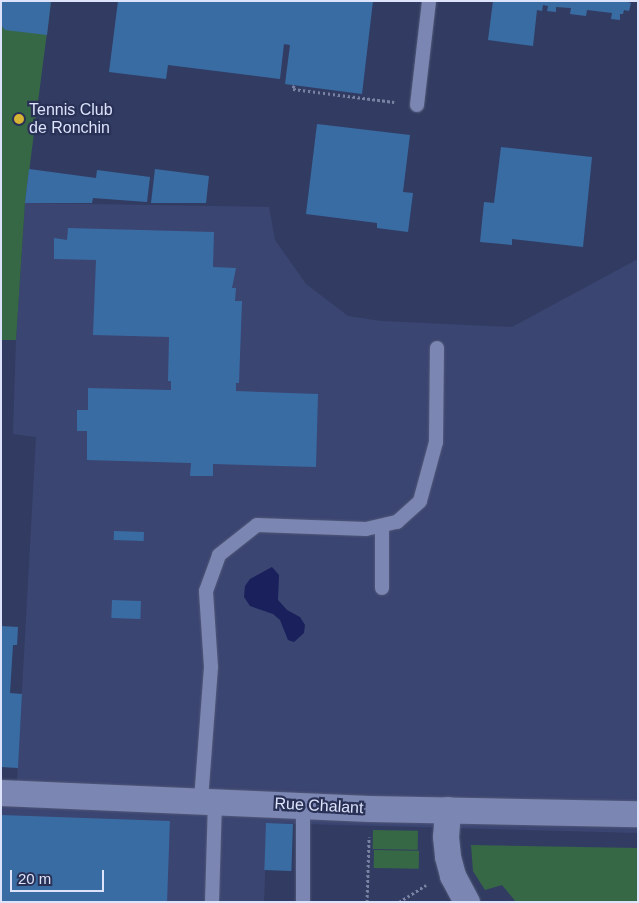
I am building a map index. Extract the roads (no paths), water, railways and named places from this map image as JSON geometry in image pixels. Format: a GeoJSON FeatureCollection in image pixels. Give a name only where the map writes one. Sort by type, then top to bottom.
{"type":"FeatureCollection","features":[{"type":"Feature","properties":{"kind":"street","name":"Rue Chalant"},"geometry":{"type":"LineString","coordinates":[[1,793],[303,804],[370,809],[638,814]]}},
{"type":"Feature","properties":{"kind":"street"},"geometry":{"type":"LineString","coordinates":[[448,810],[446,836],[448,857],[453,876],[467,902]]}},
{"type":"Feature","properties":{"kind":"lane"},"geometry":{"type":"LineString","coordinates":[[417,105],[429,1]]}},
{"type":"Feature","properties":{"kind":"lane"},"geometry":{"type":"LineString","coordinates":[[212,902],[208,800],[211,667],[206,591],[219,555],[256,525],[366,530],[397,522],[420,501],[436,442],[437,348]]}},
{"type":"Feature","properties":{"kind":"lane"},"geometry":{"type":"LineString","coordinates":[[382,526],[382,588]]}},
{"type":"Feature","properties":{"kind":"lane"},"geometry":{"type":"LineString","coordinates":[[303,804],[303,902]]}},
{"type":"Feature","properties":{"kind":"place","name":"Tennis Club de Ronchin"},"geometry":{"type":"Point","coordinates":[19,119]}}]}
